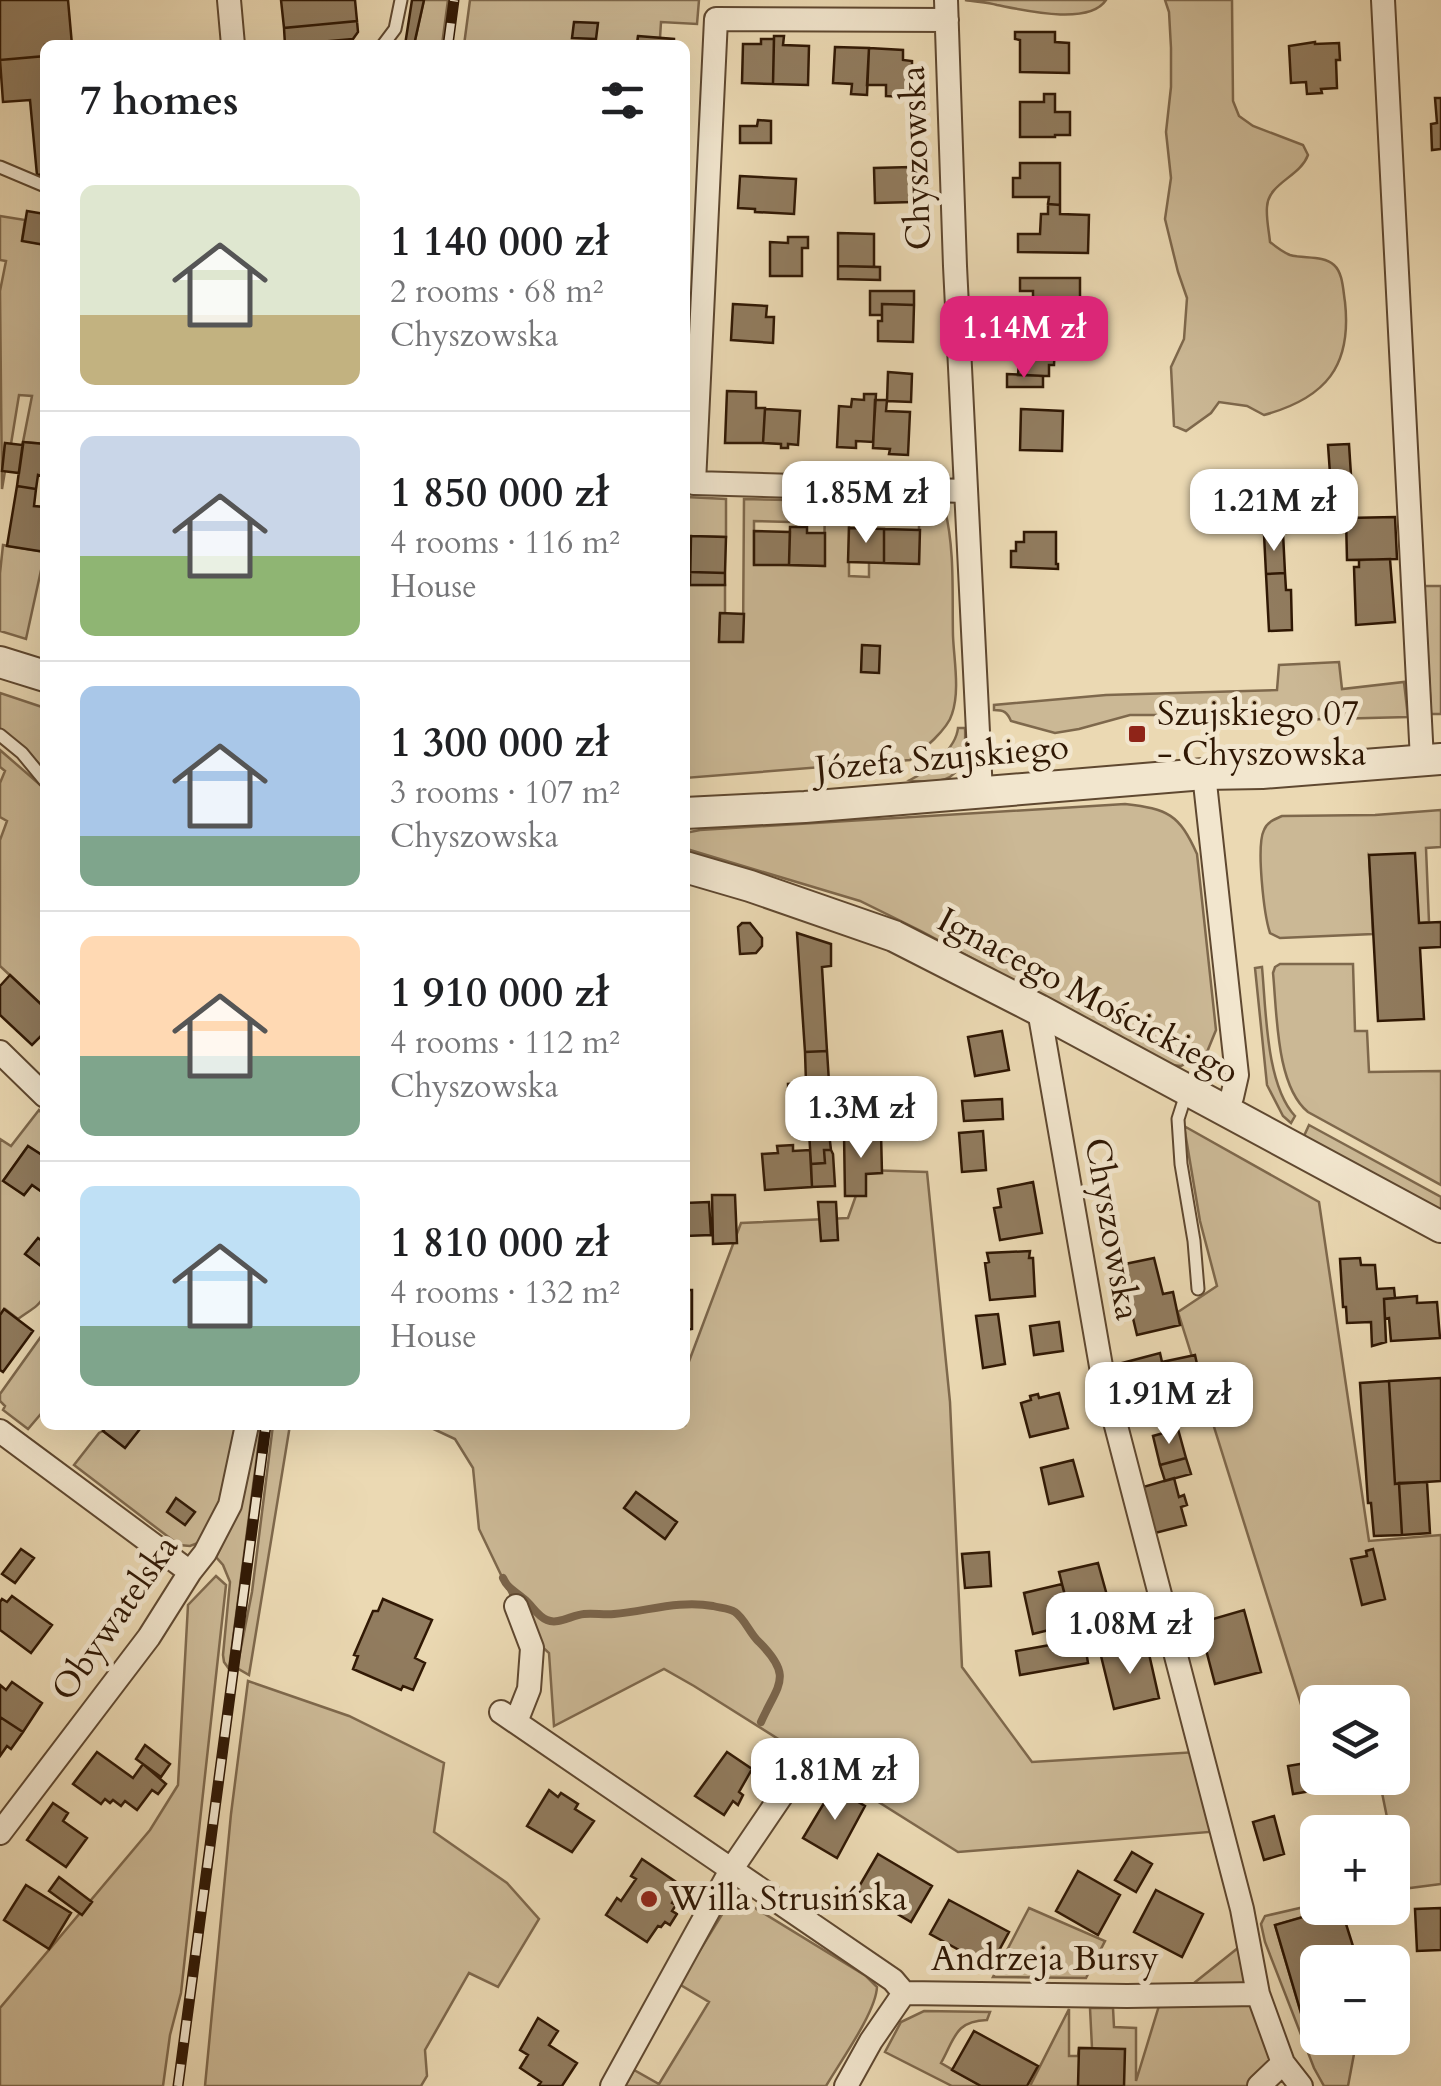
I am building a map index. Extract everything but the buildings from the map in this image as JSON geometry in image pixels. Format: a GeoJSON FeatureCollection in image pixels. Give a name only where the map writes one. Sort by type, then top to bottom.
{"type":"FeatureCollection","features":[{"type":"Feature","properties":{"kind":"street"},"geometry":{"type":"LineString","coordinates":[[229,0],[233,40]]}},
{"type":"Feature","properties":{"kind":"street"},"geometry":{"type":"LineString","coordinates":[[1383,0],[1432,760]]}},
{"type":"Feature","properties":{"kind":"street"},"geometry":{"type":"LineString","coordinates":[[947,10],[716,19],[694,483],[965,491]]}},
{"type":"Feature","properties":{"kind":"street","name":"Chyszowska"},"geometry":{"type":"LineString","coordinates":[[947,10],[955,266],[981,793]]}},
{"type":"Feature","properties":{"kind":"street"},"geometry":{"type":"LineString","coordinates":[[0,662],[40,674]]}},
{"type":"Feature","properties":{"kind":"street","name":"Józefa Szujskiego"},"geometry":{"type":"LineString","coordinates":[[690,813],[1432,760]]}},
{"type":"Feature","properties":{"kind":"street"},"geometry":{"type":"LineString","coordinates":[[1204,774],[1237,1075],[1226,1111]]}},
{"type":"Feature","properties":{"kind":"street","name":"Ignacego Mościckiego"},"geometry":{"type":"LineString","coordinates":[[690,868],[894,936],[1441,1227]]}},
{"type":"Feature","properties":{"kind":"street","name":"Chyszowska"},"geometry":{"type":"LineString","coordinates":[[1039,1010],[1102,1372],[1242,1908],[1258,1994],[1283,2063],[1301,2086]]}},
{"type":"Feature","properties":{"kind":"street"},"geometry":{"type":"LineString","coordinates":[[0,1052],[40,1091]]}},
{"type":"Feature","properties":{"kind":"street","name":"Obywatelska"},"geometry":{"type":"LineString","coordinates":[[0,1833],[149,1638],[205,1553],[230,1505],[246,1430]]}},
{"type":"Feature","properties":{"kind":"street"},"geometry":{"type":"LineString","coordinates":[[0,1431],[190,1572]]}},
{"type":"Feature","properties":{"kind":"street","name":"Andrzeja Bursy"},"geometry":{"type":"LineString","coordinates":[[516,1606],[532,1648],[529,1689],[509,1717],[893,1980],[904,1994],[1258,1994]]}},
{"type":"Feature","properties":{"kind":"street"},"geometry":{"type":"LineString","coordinates":[[612,2086],[731,1870],[807,1758]]}},
{"type":"Feature","properties":{"kind":"street"},"geometry":{"type":"LineString","coordinates":[[846,2086],[870,2041],[904,1994]]}},
{"type":"Feature","properties":{"kind":"street"},"geometry":{"type":"LineString","coordinates":[[1258,2086],[1283,2063]]}},
{"type":"Feature","properties":{"kind":"lane"},"geometry":{"type":"LineString","coordinates":[[387,40],[395,30],[401,0]]}},
{"type":"Feature","properties":{"kind":"lane"},"geometry":{"type":"LineString","coordinates":[[0,166],[40,184]]}},
{"type":"Feature","properties":{"kind":"lane"},"geometry":{"type":"LineString","coordinates":[[0,735],[40,775]]}},
{"type":"Feature","properties":{"kind":"lane"},"geometry":{"type":"LineString","coordinates":[[1188,1090],[1178,1120],[1198,1288]]}},
{"type":"Feature","properties":{"kind":"shaded area"},"geometry":{"type":"Polygon","coordinates":[[[424,0],[448,0],[443,40],[415,40],[424,0]]]}},
{"type":"Feature","properties":{"kind":"shaded area"},"geometry":{"type":"Polygon","coordinates":[[[470,0],[699,0],[697,24],[661,22],[660,38],[465,40],[470,0]]]}},
{"type":"Feature","properties":{"kind":"shaded area"},"geometry":{"type":"Polygon","coordinates":[[[965,0],[1106,0],[1098,8],[1071,14],[965,0]]]}},
{"type":"Feature","properties":{"kind":"shaded area"},"geometry":{"type":"Polygon","coordinates":[[[1165,0],[1232,0],[1233,101],[1239,116],[1253,126],[1303,145],[1308,155],[1269,199],[1270,242],[1290,255],[1319,258],[1334,265],[1341,277],[1345,302],[1346,325],[1339,361],[1319,389],[1286,408],[1264,415],[1247,406],[1219,402],[1186,431],[1174,426],[1171,367],[1184,339],[1187,298],[1165,219],[1171,178],[1166,132],[1171,48],[1165,0]]]}},
{"type":"Feature","properties":{"kind":"shaded area"},"geometry":{"type":"Polygon","coordinates":[[[0,216],[25,220],[22,240],[40,244],[40,444],[23,442],[32,396],[19,395],[11,444],[5,444],[2,489],[0,291],[6,261],[0,260],[0,216]]]}},
{"type":"Feature","properties":{"kind":"shaded area"},"geometry":{"type":"Polygon","coordinates":[[[690,497],[726,499],[726,537],[690,536],[690,497]]]}},
{"type":"Feature","properties":{"kind":"shaded area"},"geometry":{"type":"Polygon","coordinates":[[[744,499],[789,500],[789,522],[754,521],[754,564],[824,566],[825,499],[849,500],[849,576],[869,577],[869,562],[919,563],[919,504],[945,510],[952,557],[954,705],[950,720],[910,760],[690,778],[690,585],[725,585],[719,641],[743,642],[744,499]]]}},
{"type":"Feature","properties":{"kind":"shaded area"},"geometry":{"type":"Polygon","coordinates":[[[3,545],[40,551],[40,575],[26,639],[0,631],[3,545]]]}},
{"type":"Feature","properties":{"kind":"shaded area"},"geometry":{"type":"Polygon","coordinates":[[[1424,586],[1441,586],[1441,714],[1431,714],[1424,586]]]}},
{"type":"Feature","properties":{"kind":"shaded area"},"geometry":{"type":"Polygon","coordinates":[[[1339,662],[1342,689],[1404,682],[1408,717],[1211,722],[1130,715],[1055,733],[1011,721],[1005,712],[994,710],[994,705],[1106,695],[1277,690],[1279,665],[1339,662]]]}},
{"type":"Feature","properties":{"kind":"shaded area"},"geometry":{"type":"Polygon","coordinates":[[[0,693],[40,706],[40,765],[24,747],[0,729],[0,693]]]}},
{"type":"Feature","properties":{"kind":"shaded area"},"geometry":{"type":"Polygon","coordinates":[[[958,728],[965,728],[965,743],[955,773],[938,781],[910,780],[947,751],[958,728]]]}},
{"type":"Feature","properties":{"kind":"shaded area"},"geometry":{"type":"Polygon","coordinates":[[[0,750],[40,785],[40,1003],[0,966],[0,840],[7,821],[0,817],[0,783],[5,771],[0,767],[0,750]]]}},
{"type":"Feature","properties":{"kind":"shaded area"},"geometry":{"type":"Polygon","coordinates":[[[1125,804],[1162,811],[1178,822],[1197,854],[1216,1030],[1207,1052],[1181,1066],[1171,1065],[860,901],[690,850],[690,832],[1125,804]]]}},
{"type":"Feature","properties":{"kind":"shaded area"},"geometry":{"type":"Polygon","coordinates":[[[1441,810],[1441,847],[1426,848],[1429,922],[1419,923],[1369,856],[1373,934],[1280,938],[1270,933],[1263,897],[1261,850],[1264,830],[1272,821],[1282,816],[1441,810]]]}},
{"type":"Feature","properties":{"kind":"shaded area"},"geometry":{"type":"Polygon","coordinates":[[[1280,964],[1353,964],[1355,1031],[1367,1031],[1369,1072],[1441,1071],[1441,1185],[1308,1112],[1297,1100],[1284,1067],[1277,1028],[1273,973],[1280,964]]]}},
{"type":"Feature","properties":{"kind":"shaded area"},"geometry":{"type":"Polygon","coordinates":[[[1262,967],[1273,1067],[1285,1102],[1295,1116],[1291,1123],[1283,1116],[1267,1085],[1255,968],[1262,967]]]}},
{"type":"Feature","properties":{"kind":"shaded area"},"geometry":{"type":"Polygon","coordinates":[[[39,1110],[40,1154],[28,1146],[4,1180],[24,1195],[32,1185],[40,1191],[40,1246],[26,1254],[40,1265],[40,1301],[18,1319],[5,1309],[0,1315],[0,1139],[11,1146],[39,1110]]]}},
{"type":"Feature","properties":{"kind":"shaded area"},"geometry":{"type":"Polygon","coordinates":[[[1309,1125],[1441,1197],[1441,1210],[1304,1136],[1309,1125]]]}},
{"type":"Feature","properties":{"kind":"shaded area"},"geometry":{"type":"Polygon","coordinates":[[[1184,1126],[1319,1202],[1369,1541],[1441,1535],[1441,1884],[1410,1888],[1410,1815],[1387,1815],[1382,1795],[1410,1795],[1410,1685],[1300,1685],[1300,1701],[1178,1312],[1217,1286],[1200,1221],[1184,1126]]]}},
{"type":"Feature","properties":{"kind":"shaded area"},"geometry":{"type":"Polygon","coordinates":[[[865,1170],[927,1172],[950,1402],[962,1667],[1032,1762],[1197,1752],[1222,1831],[958,1852],[664,1669],[554,1726],[549,1653],[537,1642],[516,1606],[479,1529],[473,1468],[455,1439],[436,1430],[690,1430],[690,1359],[741,1223],[848,1218],[865,1170]]]}},
{"type":"Feature","properties":{"kind":"shaded area"},"geometry":{"type":"Polygon","coordinates":[[[40,1338],[40,1415],[28,1429],[3,1410],[0,1394],[40,1338]]]}},
{"type":"Feature","properties":{"kind":"shaded area"},"geometry":{"type":"Polygon","coordinates":[[[139,1430],[236,1430],[225,1492],[198,1543],[179,1545],[74,1465],[103,1431],[125,1447],[139,1430]]]}},
{"type":"Feature","properties":{"kind":"shaded area"},"geometry":{"type":"Polygon","coordinates":[[[254,1430],[260,1430],[229,1669],[223,1655],[230,1582],[216,1557],[237,1514],[254,1430]]]}},
{"type":"Feature","properties":{"kind":"shaded area"},"geometry":{"type":"Polygon","coordinates":[[[272,1430],[289,1430],[249,1675],[237,1668],[252,1592],[272,1430]]]}},
{"type":"Feature","properties":{"kind":"shaded area"},"geometry":{"type":"Polygon","coordinates":[[[216,1576],[226,1585],[181,1993],[163,2086],[0,2086],[0,2008],[150,1830],[178,1785],[188,1605],[216,1576]]]}},
{"type":"Feature","properties":{"kind":"shaded area"},"geometry":{"type":"Polygon","coordinates":[[[248,1681],[349,1716],[444,1763],[434,1832],[507,1883],[539,1919],[498,1987],[469,1973],[425,2050],[427,2076],[421,2086],[205,2086],[248,1681]]]}},
{"type":"Feature","properties":{"kind":"shaded area"},"geometry":{"type":"Polygon","coordinates":[[[734,1895],[866,1976],[877,1987],[871,2010],[856,2037],[826,2086],[625,2086],[634,2070],[659,2084],[709,2002],[679,1984],[734,1895]]]}},
{"type":"Feature","properties":{"kind":"shaded area"},"geometry":{"type":"Polygon","coordinates":[[[1029,1908],[1105,1941],[1086,1978],[993,1977],[1029,1908]]]}},
{"type":"Feature","properties":{"kind":"shaded area"},"geometry":{"type":"Polygon","coordinates":[[[1300,1908],[1300,1918],[1275,1925],[1300,2010],[1300,2032],[1265,1942],[1261,1924],[1265,1916],[1300,1908]]]}},
{"type":"Feature","properties":{"kind":"shaded area"},"geometry":{"type":"Polygon","coordinates":[[[1248,1940],[1283,2063],[1259,2086],[1030,2086],[1069,2009],[1069,2056],[1078,2056],[1079,2048],[1092,2048],[1090,2008],[1113,2008],[1114,2027],[1136,2028],[1136,2081],[1162,1996],[1179,1995],[1248,1940]]]}},
{"type":"Feature","properties":{"kind":"shaded area"},"geometry":{"type":"Polygon","coordinates":[[[924,2011],[990,2012],[987,2020],[962,2027],[941,2063],[981,2086],[952,2086],[885,2052],[901,2022],[924,2011]]]}},
{"type":"Feature","properties":{"kind":"shaded area"},"geometry":{"type":"Polygon","coordinates":[[[1309,2055],[1354,2055],[1348,2086],[1324,2086],[1309,2055]]]}},
{"type":"Feature","properties":{"kind":"waterway"},"geometry":{"type":"LineString","coordinates":[[503,1578],[540,1616],[551,1621],[688,1604],[735,1612],[770,1654],[779,1673],[780,1681],[761,1722]]}},
{"type":"Feature","properties":{"kind":"railway"},"geometry":{"type":"LineString","coordinates":[[449,40],[454,0]]}},
{"type":"Feature","properties":{"kind":"railway"},"geometry":{"type":"LineString","coordinates":[[178,2086],[265,1430]]}},
{"type":"Feature","properties":{"kind":"place","name":"Szujskiego 07 - Chyszowska"},"geometry":{"type":"Point","coordinates":[1137,734]}},
{"type":"Feature","properties":{"kind":"place","name":"Willa Strusińska"},"geometry":{"type":"Point","coordinates":[649,1899]}}]}
